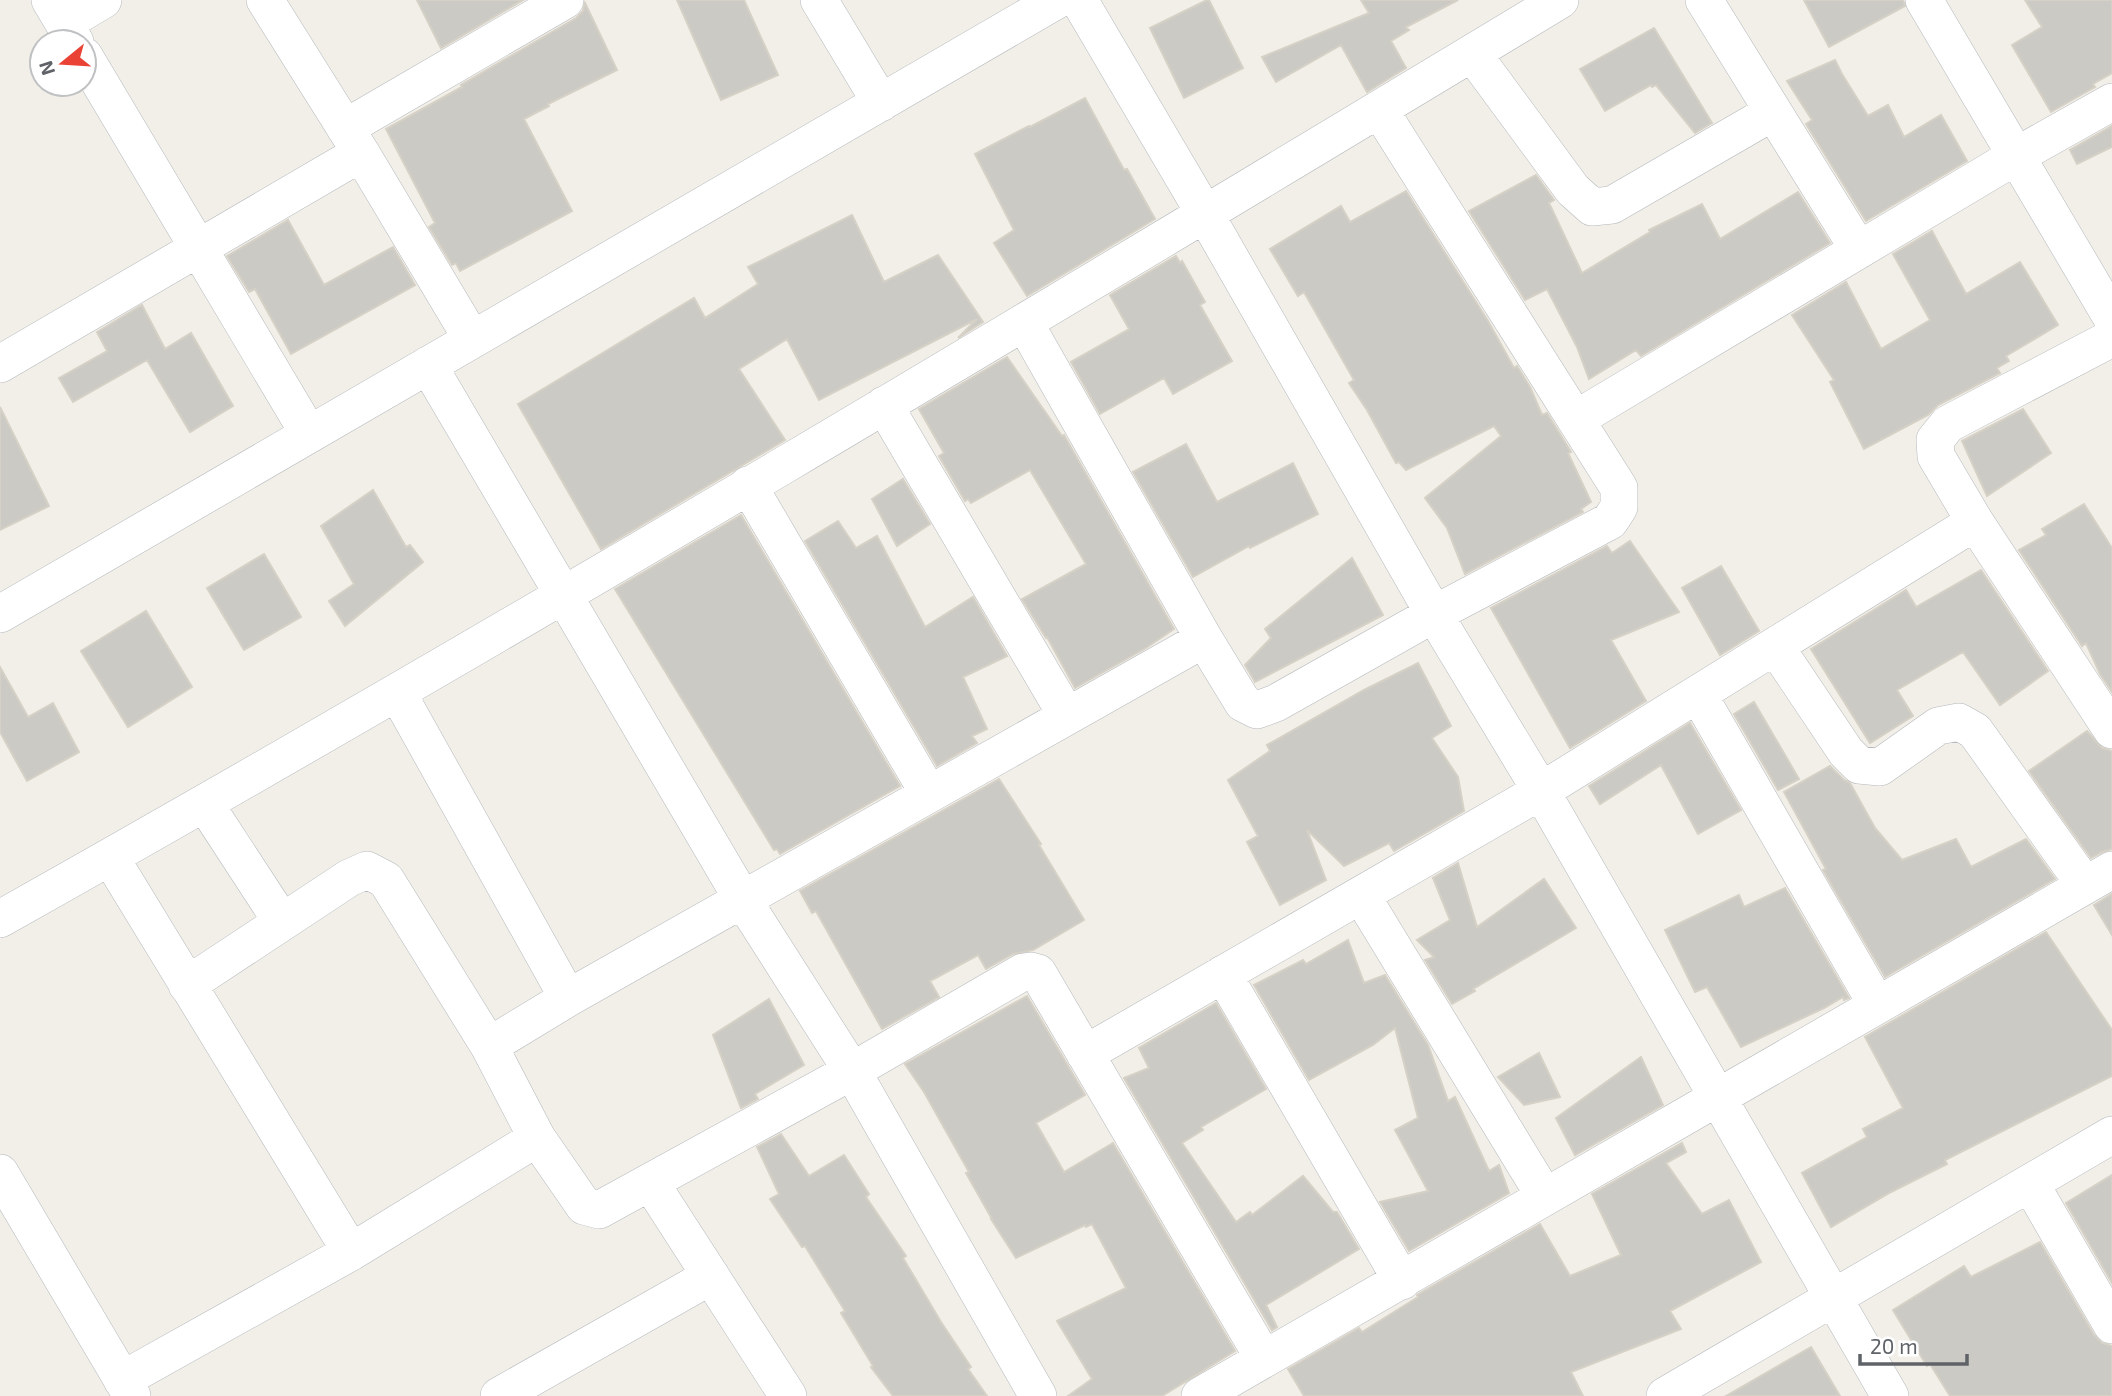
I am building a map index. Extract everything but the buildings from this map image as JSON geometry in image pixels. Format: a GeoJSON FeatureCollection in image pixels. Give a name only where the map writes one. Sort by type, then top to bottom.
{"type":"FeatureCollection","features":[{"type":"Feature","properties":{"kind":"street"},"geometry":{"type":"LineString","coordinates":[[63,22],[103,0]]}},
{"type":"Feature","properties":{"kind":"street"},"geometry":{"type":"LineString","coordinates":[[265,0],[353,140],[472,339]]}},
{"type":"Feature","properties":{"kind":"street"},"geometry":{"type":"LineString","coordinates":[[0,364],[199,249],[353,140],[565,0]]}},
{"type":"Feature","properties":{"kind":"street"},"geometry":{"type":"LineString","coordinates":[[818,0],[881,103]]}},
{"type":"Feature","properties":{"kind":"street"},"geometry":{"type":"LineString","coordinates":[[0,614],[1057,0]]}},
{"type":"Feature","properties":{"kind":"street"},"geometry":{"type":"LineString","coordinates":[[1079,0],[1434,614],[1541,791],[1889,1396]]}},
{"type":"Feature","properties":{"kind":"street"},"geometry":{"type":"LineString","coordinates":[[0,919],[205,804],[564,594],[1560,0]]}},
{"type":"Feature","properties":{"kind":"street"},"geometry":{"type":"LineString","coordinates":[[1703,0],[1859,250]]}},
{"type":"Feature","properties":{"kind":"street"},"geometry":{"type":"LineString","coordinates":[[1924,0],[2112,318]]}},
{"type":"Feature","properties":{"kind":"street"},"geometry":{"type":"LineString","coordinates":[[1472,53],[1573,190],[1592,207],[1612,205],[1773,112]]}},
{"type":"Feature","properties":{"kind":"street"},"geometry":{"type":"LineString","coordinates":[[98,79],[309,434]]}},
{"type":"Feature","properties":{"kind":"street"},"geometry":{"type":"LineString","coordinates":[[1576,419],[2016,156],[2112,102]]}},
{"type":"Feature","properties":{"kind":"street"},"geometry":{"type":"LineString","coordinates":[[1024,322],[1203,639],[1243,704],[1257,710],[1276,703],[1434,614],[1610,521],[1619,507],[1619,488],[1379,109]]}},
{"type":"Feature","properties":{"kind":"street"},"geometry":{"type":"LineString","coordinates":[[2112,338],[1948,425],[1936,440],[1936,456],[1975,522],[2112,730]]}},
{"type":"Feature","properties":{"kind":"street"},"geometry":{"type":"LineString","coordinates":[[428,365],[743,900],[852,1071],[1038,1396]]}},
{"type":"Feature","properties":{"kind":"street"},"geometry":{"type":"LineString","coordinates":[[884,405],[1067,716]]}},
{"type":"Feature","properties":{"kind":"street"},"geometry":{"type":"LineString","coordinates":[[748,485],[929,794]]}},
{"type":"Feature","properties":{"kind":"street"},"geometry":{"type":"LineString","coordinates":[[1085,1054],[1541,791],[1975,522]]}},
{"type":"Feature","properties":{"kind":"street"},"geometry":{"type":"LineString","coordinates":[[489,1046],[1203,639]]}},
{"type":"Feature","properties":{"kind":"street"},"geometry":{"type":"LineString","coordinates":[[1200,1396],[2098,878],[1975,731],[1959,722],[1938,726],[1880,767],[1859,765],[1846,752],[1775,646]]}},
{"type":"Feature","properties":{"kind":"street"},"geometry":{"type":"LineString","coordinates":[[397,692],[568,999]]}},
{"type":"Feature","properties":{"kind":"street"},"geometry":{"type":"LineString","coordinates":[[1698,694],[1878,1005]]}},
{"type":"Feature","properties":{"kind":"street"},"geometry":{"type":"LineString","coordinates":[[205,804],[282,922]]}},
{"type":"Feature","properties":{"kind":"street"},"geometry":{"type":"LineString","coordinates":[[110,857],[351,1252]]}},
{"type":"Feature","properties":{"kind":"street"},"geometry":{"type":"LineString","coordinates":[[187,985],[349,878],[367,870],[386,880],[489,1046],[537,1138],[584,1206],[599,1210],[852,1071],[1023,972],[1038,973],[1264,1359]]}},
{"type":"Feature","properties":{"kind":"street"},"geometry":{"type":"LineString","coordinates":[[1361,895],[1545,1197]]}},
{"type":"Feature","properties":{"kind":"street"},"geometry":{"type":"LineString","coordinates":[[1223,974],[1402,1280]]}},
{"type":"Feature","properties":{"kind":"street"},"geometry":{"type":"LineString","coordinates":[[1665,1396],[2112,1135]]}},
{"type":"Feature","properties":{"kind":"street"},"geometry":{"type":"LineString","coordinates":[[0,1173],[127,1388],[537,1138]]}},
{"type":"Feature","properties":{"kind":"street"},"geometry":{"type":"LineString","coordinates":[[650,1182],[788,1396]]}},
{"type":"Feature","properties":{"kind":"street"},"geometry":{"type":"LineString","coordinates":[[2030,1183],[2112,1325]]}},
{"type":"Feature","properties":{"kind":"street"},"geometry":{"type":"LineString","coordinates":[[499,1396],[711,1276]]}}]}
